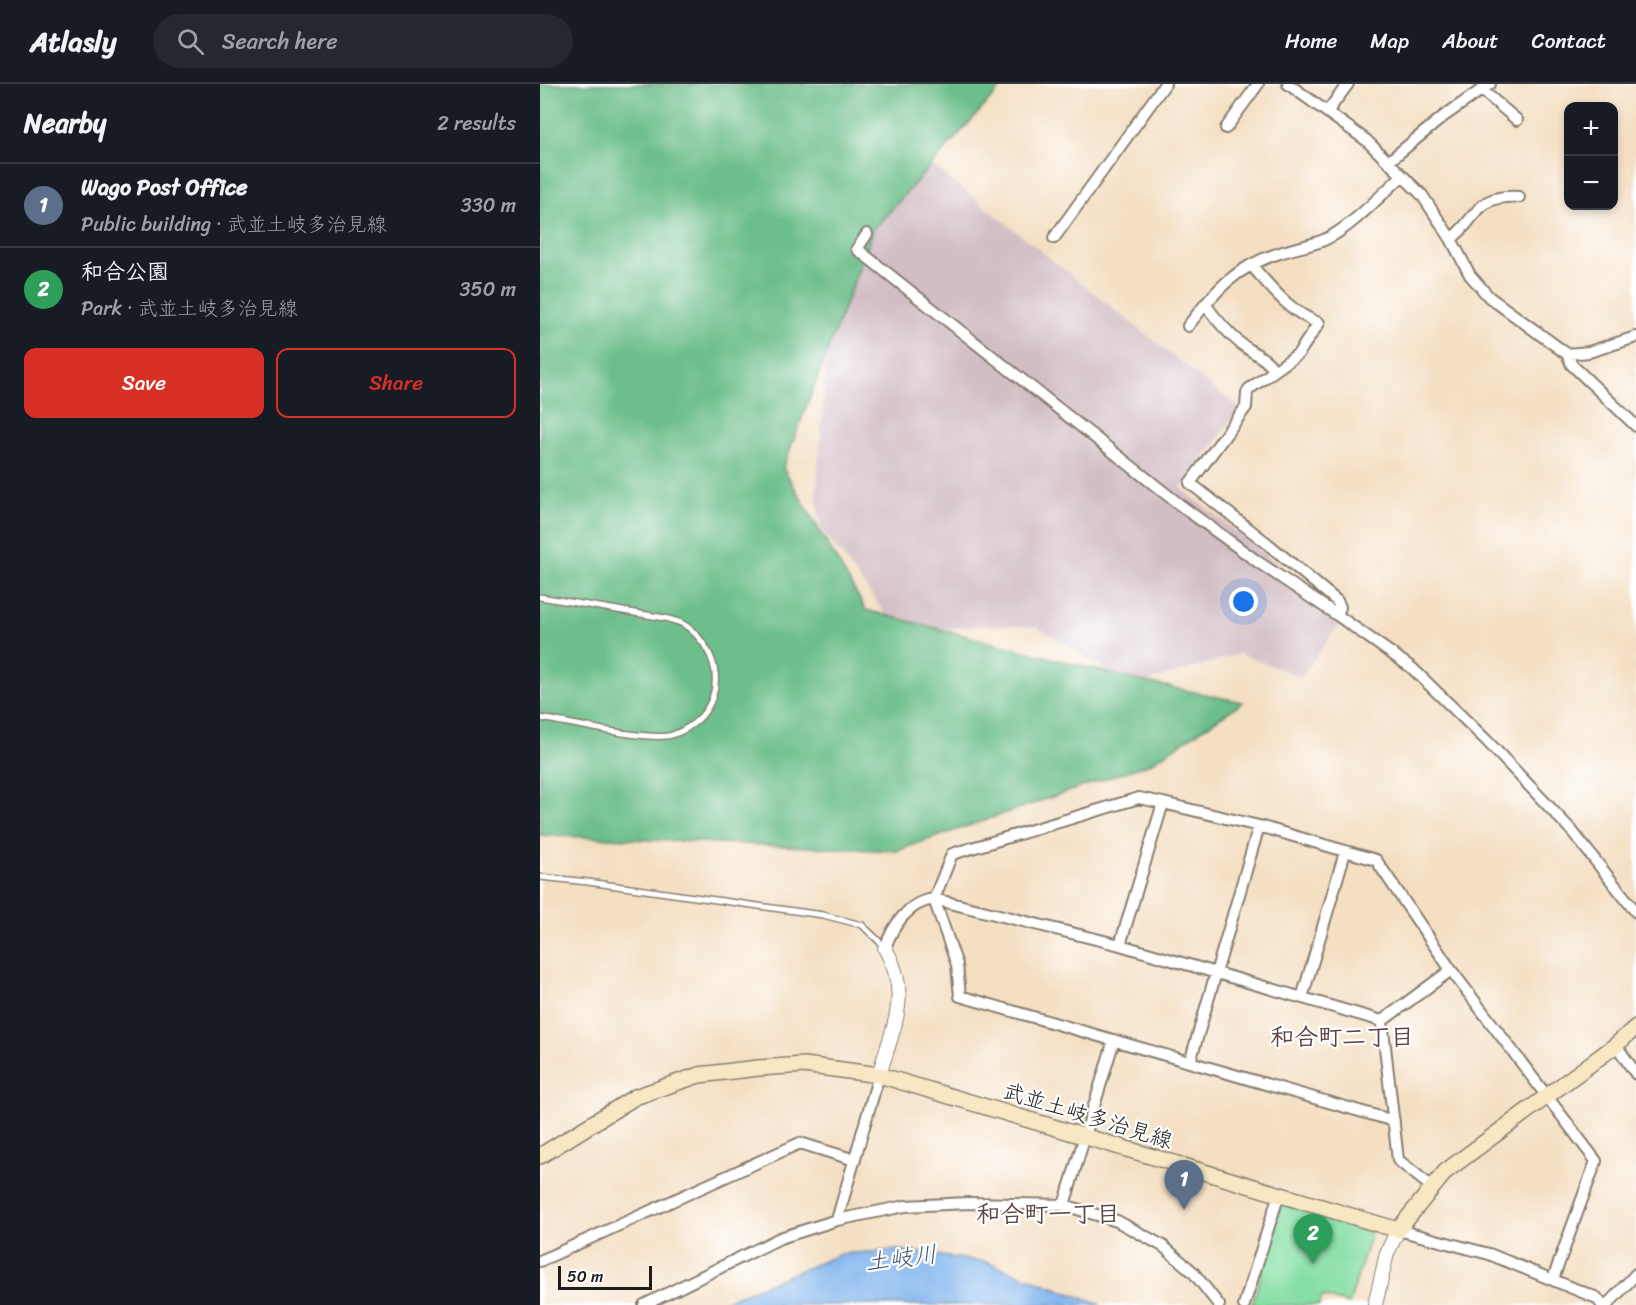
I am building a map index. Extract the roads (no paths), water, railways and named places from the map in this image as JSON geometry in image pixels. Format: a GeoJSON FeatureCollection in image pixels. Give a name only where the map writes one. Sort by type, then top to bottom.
{"type":"FeatureCollection","features":[{"type":"Feature","properties":{"kind":"main road"},"geometry":{"type":"LineString","coordinates":[[1398,1230],[1446,1171],[1616,1045],[1636,1027]]}},
{"type":"Feature","properties":{"kind":"main road","name":"武並土岐多治見線"},"geometry":{"type":"LineString","coordinates":[[540,1156],[635,1097],[699,1075],[804,1065],[879,1075],[1398,1230]]}},
{"type":"Feature","properties":{"kind":"street"},"geometry":{"type":"LineString","coordinates":[[1054,238],[1165,84]]}},
{"type":"Feature","properties":{"kind":"street"},"geometry":{"type":"LineString","coordinates":[[1226,128],[1258,84]]}},
{"type":"Feature","properties":{"kind":"street"},"geometry":{"type":"LineString","coordinates":[[1288,84],[1366,140],[1422,195],[1470,275],[1489,297],[1567,354],[1572,365],[1636,426]]}},
{"type":"Feature","properties":{"kind":"street"},"geometry":{"type":"LineString","coordinates":[[1327,112],[1348,84]]}},
{"type":"Feature","properties":{"kind":"street"},"geometry":{"type":"LineString","coordinates":[[1388,162],[1444,116],[1487,86],[1517,120]]}},
{"type":"Feature","properties":{"kind":"street"},"geometry":{"type":"LineString","coordinates":[[1188,326],[1226,280],[1277,253],[1314,245],[1331,237],[1402,176]]}},
{"type":"Feature","properties":{"kind":"street"},"geometry":{"type":"LineString","coordinates":[[1450,239],[1485,203],[1495,198],[1519,197]]}},
{"type":"Feature","properties":{"kind":"street"},"geometry":{"type":"LineString","coordinates":[[867,234],[857,249],[893,279],[1180,505],[1412,669],[1486,741],[1572,831],[1636,912]]}},
{"type":"Feature","properties":{"kind":"street"},"geometry":{"type":"LineString","coordinates":[[1251,265],[1289,306],[1307,319],[1319,322],[1303,348],[1249,389],[1246,407],[1190,483],[1269,544],[1337,601],[1340,607],[1337,615]]}},
{"type":"Feature","properties":{"kind":"street"},"geometry":{"type":"LineString","coordinates":[[1205,304],[1241,344],[1270,364],[1274,370]]}},
{"type":"Feature","properties":{"kind":"street"},"geometry":{"type":"LineString","coordinates":[[1567,354],[1589,352],[1636,337]]}},
{"type":"Feature","properties":{"kind":"street"},"geometry":{"type":"LineString","coordinates":[[1394,1120],[960,996],[957,965],[934,899],[952,854],[1139,798],[1259,826],[1376,860],[1450,970],[1548,1095],[1596,1161],[1553,1279]]}},
{"type":"Feature","properties":{"kind":"street"},"geometry":{"type":"LineString","coordinates":[[1120,945],[1163,803]]}},
{"type":"Feature","properties":{"kind":"street"},"geometry":{"type":"LineString","coordinates":[[1190,1062],[1259,826]]}},
{"type":"Feature","properties":{"kind":"street"},"geometry":{"type":"LineString","coordinates":[[1302,998],[1345,852]]}},
{"type":"Feature","properties":{"kind":"street"},"geometry":{"type":"LineString","coordinates":[[837,1220],[900,1005],[895,965],[885,948],[891,932],[902,916],[923,900],[934,899],[1120,945],[1382,1021]]}},
{"type":"Feature","properties":{"kind":"street"},"geometry":{"type":"LineString","coordinates":[[1382,1021],[1450,970]]}},
{"type":"Feature","properties":{"kind":"street"},"geometry":{"type":"LineString","coordinates":[[1382,1021],[1398,1160],[1433,1188]]}},
{"type":"Feature","properties":{"kind":"street"},"geometry":{"type":"LineString","coordinates":[[1064,1205],[1114,1040]]}},
{"type":"Feature","properties":{"kind":"street"},"geometry":{"type":"LineString","coordinates":[[1616,1045],[1636,1074]]}},
{"type":"Feature","properties":{"kind":"street"},"geometry":{"type":"LineString","coordinates":[[540,1261],[800,1143],[855,1160]]}},
{"type":"Feature","properties":{"kind":"street"},"geometry":{"type":"LineString","coordinates":[[1244,1305],[1279,1194]]}},
{"type":"Feature","properties":{"kind":"street"},"geometry":{"type":"LineString","coordinates":[[644,1305],[780,1238],[837,1220],[906,1206],[969,1203],[1064,1205],[1117,1221],[1163,1246],[1193,1272],[1219,1305]]}},
{"type":"Feature","properties":{"kind":"street"},"geometry":{"type":"LineString","coordinates":[[1375,1305],[1387,1253],[1398,1230],[1489,1254],[1597,1298],[1602,1305]]}},
{"type":"Feature","properties":{"kind":"street"},"geometry":{"type":"LineString","coordinates":[[1607,1305],[1636,1274]]}},
{"type":"Feature","properties":{"kind":"lane"},"geometry":{"type":"LineString","coordinates":[[540,597],[665,618],[684,624],[710,652],[716,671],[714,690],[708,710],[691,726],[671,735],[649,736],[540,718]]}},
{"type":"Feature","properties":{"kind":"lane"},"geometry":{"type":"LineString","coordinates":[[540,877],[823,915],[862,925],[885,948]]}},
{"type":"Feature","properties":{"kind":"water","name":"土岐川"},"geometry":{"type":"Polygon","coordinates":[[[899,1250],[986,1262],[1101,1305],[715,1305],[841,1254],[899,1250]]]}},
{"type":"Feature","properties":{"kind":"place","name":"Wago Post Office"},"geometry":{"type":"Point","coordinates":[1184,1210]}},
{"type":"Feature","properties":{"kind":"place","name":"和合公園"},"geometry":{"type":"Point","coordinates":[1313,1264]}},
{"type":"Feature","properties":{"kind":"district","name":"和合町二丁目"},"geometry":{"type":"Point","coordinates":[1342,1037]}},
{"type":"Feature","properties":{"kind":"district","name":"和合町一丁目"},"geometry":{"type":"Point","coordinates":[1048,1214]}}]}
